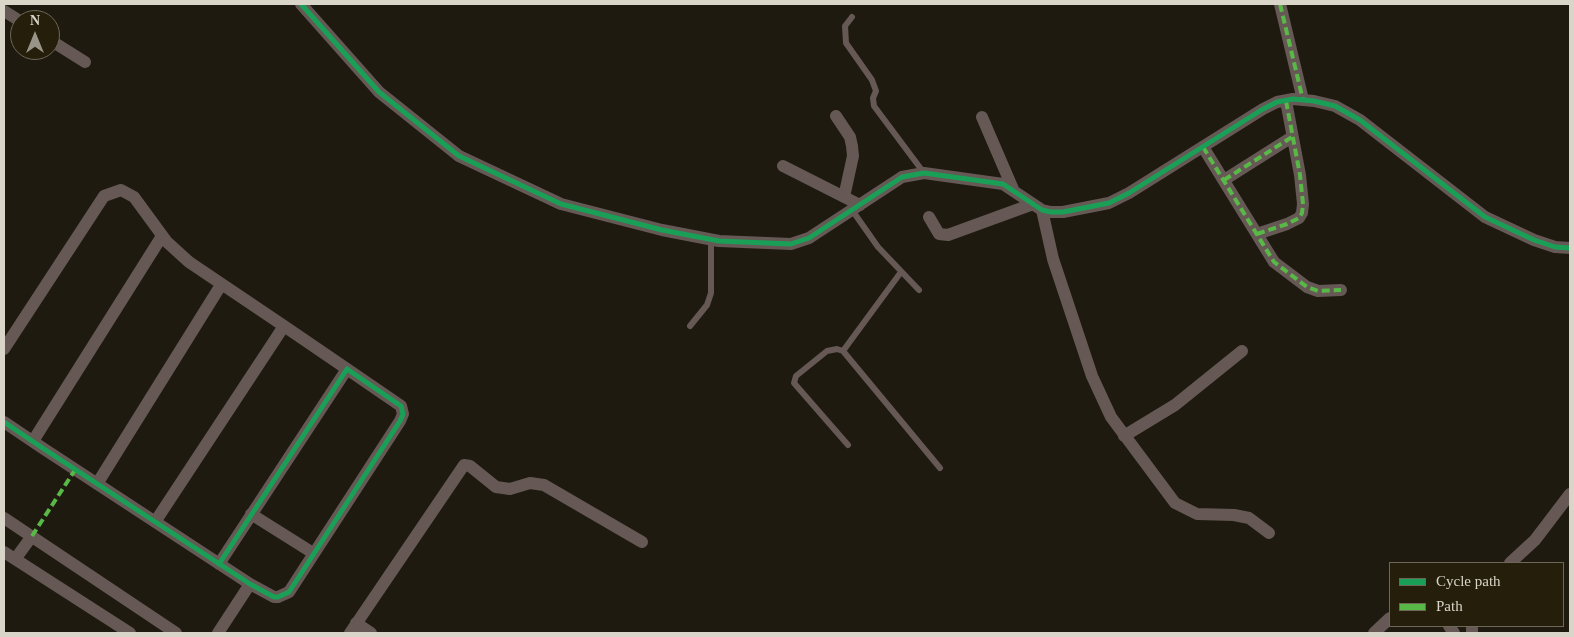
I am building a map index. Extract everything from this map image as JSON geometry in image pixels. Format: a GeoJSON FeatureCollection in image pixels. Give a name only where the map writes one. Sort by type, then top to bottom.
{"type":"FeatureCollection","features":[{"type":"Feature","properties":{"kind":"street"},"geometry":{"type":"LineString","coordinates":[[4,11],[7,4]]}},
{"type":"Feature","properties":{"kind":"street"},"geometry":{"type":"LineString","coordinates":[[301,4],[379,92],[459,156],[561,204],[662,230],[711,240],[791,244],[809,238],[902,177],[924,172],[988,181],[1013,189],[1038,207],[1063,212],[1109,203],[1129,194],[1263,109],[1286,101],[1303,100],[1335,106],[1360,120],[1484,217],[1534,240],[1555,247],[1570,248]]}},
{"type":"Feature","properties":{"kind":"street"},"geometry":{"type":"LineString","coordinates":[[1280,4],[1303,100]]}},
{"type":"Feature","properties":{"kind":"street"},"geometry":{"type":"LineString","coordinates":[[60,46],[85,62]]}},
{"type":"Feature","properties":{"kind":"street"},"geometry":{"type":"LineString","coordinates":[[1257,234],[1287,224],[1299,218],[1302,213],[1300,175],[1286,101]]}},
{"type":"Feature","properties":{"kind":"street"},"geometry":{"type":"LineString","coordinates":[[836,116],[850,137],[852,146],[852,156],[844,197]]}},
{"type":"Feature","properties":{"kind":"street"},"geometry":{"type":"LineString","coordinates":[[982,117],[1013,189]]}},
{"type":"Feature","properties":{"kind":"street"},"geometry":{"type":"LineString","coordinates":[[1224,180],[1292,137]]}},
{"type":"Feature","properties":{"kind":"street"},"geometry":{"type":"LineString","coordinates":[[1203,147],[1274,262],[1307,287],[1318,291],[1341,290]]}},
{"type":"Feature","properties":{"kind":"street"},"geometry":{"type":"LineString","coordinates":[[783,166],[844,197],[856,208]]}},
{"type":"Feature","properties":{"kind":"street"},"geometry":{"type":"LineString","coordinates":[[4,349],[104,196],[121,190],[129,193],[162,236],[189,262],[398,403],[403,414],[289,592],[283,597],[274,597],[250,584],[4,422]]}},
{"type":"Feature","properties":{"kind":"street"},"geometry":{"type":"LineString","coordinates":[[929,217],[939,234],[948,235],[1038,207]]}},
{"type":"Feature","properties":{"kind":"street"},"geometry":{"type":"LineString","coordinates":[[1038,207],[1092,376],[1111,417],[1124,436],[1175,503],[1197,514],[1234,515],[1249,518],[1268,533]]}},
{"type":"Feature","properties":{"kind":"street"},"geometry":{"type":"LineString","coordinates":[[32,441],[162,236]]}},
{"type":"Feature","properties":{"kind":"street"},"geometry":{"type":"LineString","coordinates":[[97,484],[221,285]]}},
{"type":"Feature","properties":{"kind":"street"},"geometry":{"type":"LineString","coordinates":[[155,522],[284,326]]}},
{"type":"Feature","properties":{"kind":"street"},"geometry":{"type":"LineString","coordinates":[[1124,436],[1174,405],[1242,351]]}},
{"type":"Feature","properties":{"kind":"street"},"geometry":{"type":"LineString","coordinates":[[219,564],[346,368]]}},
{"type":"Feature","properties":{"kind":"street"},"geometry":{"type":"LineString","coordinates":[[371,633],[353,628],[464,466],[470,466],[496,487],[510,489],[534,483],[544,485],[642,542]]}},
{"type":"Feature","properties":{"kind":"street"},"geometry":{"type":"LineString","coordinates":[[1511,562],[1535,540],[1570,494]]}},
{"type":"Feature","properties":{"kind":"street"},"geometry":{"type":"LineString","coordinates":[[251,514],[313,553]]}},
{"type":"Feature","properties":{"kind":"street"},"geometry":{"type":"LineString","coordinates":[[4,518],[176,633]]}},
{"type":"Feature","properties":{"kind":"street"},"geometry":{"type":"LineString","coordinates":[[16,558],[32,536]]}},
{"type":"Feature","properties":{"kind":"street"},"geometry":{"type":"LineString","coordinates":[[4,552],[130,633]]}},
{"type":"Feature","properties":{"kind":"street"},"geometry":{"type":"LineString","coordinates":[[218,633],[250,584]]}},
{"type":"Feature","properties":{"kind":"street"},"geometry":{"type":"LineString","coordinates":[[1374,633],[1389,619]]}},
{"type":"Feature","properties":{"kind":"lane"},"geometry":{"type":"LineString","coordinates":[[852,17],[846,26],[846,43],[872,80],[876,92],[873,98],[874,106],[924,172]]}},
{"type":"Feature","properties":{"kind":"lane"},"geometry":{"type":"LineString","coordinates":[[856,208],[878,247],[919,290]]}},
{"type":"Feature","properties":{"kind":"lane"},"geometry":{"type":"LineString","coordinates":[[690,326],[707,305],[711,293],[711,240]]}},
{"type":"Feature","properties":{"kind":"lane"},"geometry":{"type":"LineString","coordinates":[[843,351],[901,272]]}},
{"type":"Feature","properties":{"kind":"lane"},"geometry":{"type":"LineString","coordinates":[[848,444],[794,384],[796,376],[827,351],[837,349],[843,351],[940,468]]}},
{"type":"Feature","properties":{"kind":"marked path"},"geometry":{"type":"LineString","coordinates":[[1280,4],[1303,100]]}},
{"type":"Feature","properties":{"kind":"marked path"},"geometry":{"type":"LineString","coordinates":[[1257,234],[1287,224],[1299,218],[1302,213],[1300,175],[1286,101]]}},
{"type":"Feature","properties":{"kind":"marked path"},"geometry":{"type":"LineString","coordinates":[[1224,180],[1292,137]]}},
{"type":"Feature","properties":{"kind":"marked path"},"geometry":{"type":"LineString","coordinates":[[1203,147],[1274,262],[1307,287],[1318,291],[1341,290]]}},
{"type":"Feature","properties":{"kind":"marked path"},"geometry":{"type":"LineString","coordinates":[[32,536],[75,470]]}},
{"type":"Feature","properties":{"kind":"cycle path"},"geometry":{"type":"LineString","coordinates":[[301,4],[379,92],[459,156],[561,204],[662,230],[719,241],[791,244],[809,238],[902,177],[924,173],[1003,184],[1042,210],[1051,212],[1063,212],[1109,203],[1129,193],[1263,109],[1277,102],[1293,99],[1335,106],[1360,120],[1485,217],[1534,240],[1555,247],[1570,248]]}},
{"type":"Feature","properties":{"kind":"cycle path"},"geometry":{"type":"LineString","coordinates":[[4,422],[41,447],[250,584],[274,597],[278,597],[289,592],[400,421],[403,414],[401,406],[347,369],[219,564]]}}]}
